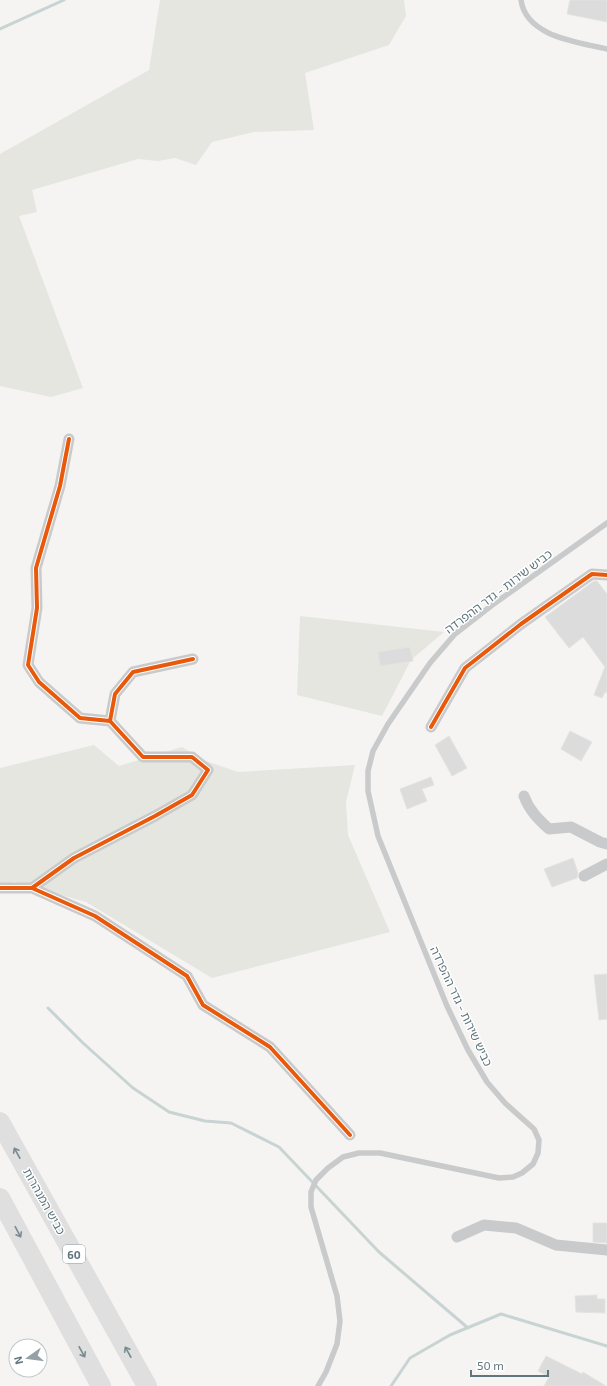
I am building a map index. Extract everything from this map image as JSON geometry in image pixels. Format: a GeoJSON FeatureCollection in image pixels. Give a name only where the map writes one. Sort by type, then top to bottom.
{"type":"FeatureCollection","features":[{"type":"Feature","properties":{"kind":"highway","name":"כביש המנהרות"},"geometry":{"type":"LineString","coordinates":[[0,1122],[147,1386]]}},
{"type":"Feature","properties":{"kind":"highway"},"geometry":{"type":"LineString","coordinates":[[0,1198],[101,1386]]}},
{"type":"Feature","properties":{"kind":"street"},"geometry":{"type":"LineString","coordinates":[[32,888],[74,858],[192,795],[208,770],[192,757],[143,757],[110,721],[80,718],[39,682],[28,665],[37,608],[36,568],[60,486],[69,439]]}},
{"type":"Feature","properties":{"kind":"street"},"geometry":{"type":"LineString","coordinates":[[431,727],[465,668],[521,624],[592,574],[607,575]]}},
{"type":"Feature","properties":{"kind":"street"},"geometry":{"type":"LineString","coordinates":[[110,721],[115,694],[132,672],[193,659]]}},
{"type":"Feature","properties":{"kind":"street"},"geometry":{"type":"LineString","coordinates":[[524,796],[528,806],[539,820],[549,829],[571,827],[607,844]]}},
{"type":"Feature","properties":{"kind":"street"},"geometry":{"type":"LineString","coordinates":[[584,876],[607,864]]}},
{"type":"Feature","properties":{"kind":"street"},"geometry":{"type":"LineString","coordinates":[[0,888],[32,888],[95,916],[187,976],[203,1005],[270,1047],[350,1135]]}},
{"type":"Feature","properties":{"kind":"street"},"geometry":{"type":"LineString","coordinates":[[457,1237],[484,1225],[516,1228],[556,1245],[607,1250]]}},
{"type":"Feature","properties":{"kind":"lane"},"geometry":{"type":"LineString","coordinates":[[521,0],[521,5],[531,22],[545,32],[565,39],[607,49]]}},
{"type":"Feature","properties":{"kind":"lane","name":"כביש שירות - גדר ההפרדה"},"geometry":{"type":"LineString","coordinates":[[318,1386],[326,1372],[337,1344],[340,1321],[337,1296],[311,1207],[311,1192],[316,1180],[328,1168],[343,1157],[359,1153],[380,1153],[499,1178],[513,1177],[522,1173],[533,1164],[538,1153],[539,1140],[534,1129],[506,1103],[487,1082],[468,1050],[447,1006],[378,836],[368,791],[368,771],[373,751],[388,724],[426,669],[454,634],[607,524]]}},
{"type":"Feature","properties":{"kind":"shaded area"},"geometry":{"type":"Polygon","coordinates":[[[160,0],[404,0],[406,16],[389,45],[305,73],[314,130],[254,132],[212,142],[196,165],[175,158],[158,161],[138,159],[32,190],[37,212],[19,216],[83,388],[51,397],[0,386],[0,154],[149,70],[160,0]]]}},
{"type":"Feature","properties":{"kind":"shaded area"},"geometry":{"type":"Polygon","coordinates":[[[300,616],[444,632],[411,660],[382,716],[297,695],[300,616]]]}},
{"type":"Feature","properties":{"kind":"shaded area"},"geometry":{"type":"Polygon","coordinates":[[[94,745],[119,766],[182,747],[203,760],[238,772],[355,765],[346,802],[348,835],[390,932],[212,978],[86,902],[14,882],[0,887],[0,768],[94,745]]]}},
{"type":"Feature","properties":{"kind":"building"},"geometry":{"type":"Polygon","coordinates":[[[570,0],[607,0],[607,22],[567,14],[570,0]]]}},
{"type":"Feature","properties":{"kind":"building"},"geometry":{"type":"Polygon","coordinates":[[[594,581],[597,581],[607,594],[607,693],[605,692],[602,698],[594,695],[605,667],[583,637],[569,648],[545,617],[594,581]]]}},
{"type":"Feature","properties":{"kind":"building"},"geometry":{"type":"Polygon","coordinates":[[[410,647],[413,661],[380,666],[378,652],[410,647]]]}},
{"type":"Feature","properties":{"kind":"building"},"geometry":{"type":"Polygon","coordinates":[[[570,731],[592,742],[581,761],[561,749],[570,731]]]}},
{"type":"Feature","properties":{"kind":"building"},"geometry":{"type":"Polygon","coordinates":[[[449,736],[467,768],[452,776],[435,745],[449,736]]]}},
{"type":"Feature","properties":{"kind":"building"},"geometry":{"type":"Polygon","coordinates":[[[431,777],[434,785],[422,789],[427,801],[407,809],[400,789],[431,777]]]}},
{"type":"Feature","properties":{"kind":"building"},"geometry":{"type":"Polygon","coordinates":[[[573,858],[578,873],[577,878],[552,887],[544,869],[573,858]]]}},
{"type":"Feature","properties":{"kind":"building"},"geometry":{"type":"Polygon","coordinates":[[[607,974],[607,1019],[599,1020],[594,975],[607,974]]]}},
{"type":"Feature","properties":{"kind":"building"},"geometry":{"type":"Polygon","coordinates":[[[593,1223],[607,1223],[607,1243],[593,1242],[593,1223]]]}},
{"type":"Feature","properties":{"kind":"building"},"geometry":{"type":"Polygon","coordinates":[[[597,1295],[597,1299],[605,1299],[605,1313],[576,1312],[575,1296],[597,1295]]]}},
{"type":"Feature","properties":{"kind":"building"},"geometry":{"type":"Polygon","coordinates":[[[546,1356],[582,1374],[583,1372],[606,1386],[544,1386],[549,1377],[538,1371],[546,1356]]]}},
{"type":"Feature","properties":{"kind":"waterway"},"geometry":{"type":"LineString","coordinates":[[0,29],[64,0]]}},
{"type":"Feature","properties":{"kind":"waterway"},"geometry":{"type":"LineString","coordinates":[[48,1008],[83,1043],[133,1088],[169,1112],[205,1121],[231,1123],[279,1147],[379,1252],[468,1328]]}},
{"type":"Feature","properties":{"kind":"waterway"},"geometry":{"type":"LineString","coordinates":[[391,1386],[410,1358],[450,1335],[501,1314],[607,1346]]}},
{"type":"Feature","properties":{"kind":"cycle path"},"geometry":{"type":"LineString","coordinates":[[69,439],[60,486],[36,568],[37,608],[28,665],[39,682],[80,718],[110,721]]}},
{"type":"Feature","properties":{"kind":"cycle path"},"geometry":{"type":"LineString","coordinates":[[431,727],[465,668],[521,624],[592,574],[607,575]]}},
{"type":"Feature","properties":{"kind":"cycle path"},"geometry":{"type":"LineString","coordinates":[[0,888],[32,888],[74,858],[192,795],[208,770],[192,757],[143,757],[110,721],[115,694],[133,672],[193,659]]}},
{"type":"Feature","properties":{"kind":"cycle path"},"geometry":{"type":"LineString","coordinates":[[32,888],[95,916],[187,976],[203,1005],[270,1047],[350,1135]]}}]}
